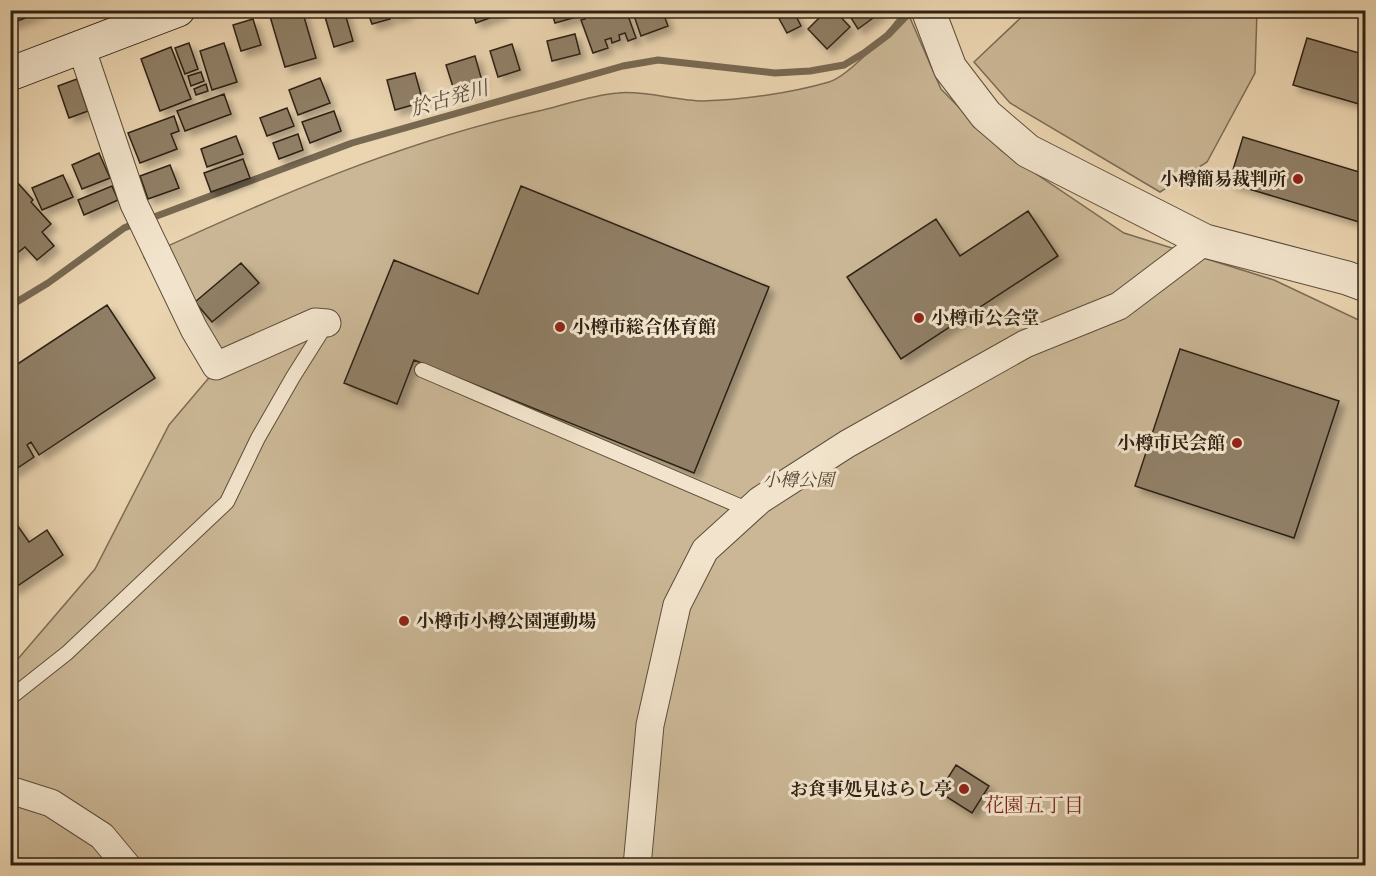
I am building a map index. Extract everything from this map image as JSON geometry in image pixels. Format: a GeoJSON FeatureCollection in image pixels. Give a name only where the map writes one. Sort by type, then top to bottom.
{"type":"FeatureCollection","features":[{"type":"Feature","properties":{"kind":"street"},"geometry":{"type":"LineString","coordinates":[[10,74],[81,47],[134,18],[178,10]]}},
{"type":"Feature","properties":{"kind":"street"},"geometry":{"type":"LineString","coordinates":[[931,16],[950,68],[986,116],[1028,151],[1205,241],[1365,285]]}},
{"type":"Feature","properties":{"kind":"street"},"geometry":{"type":"LineString","coordinates":[[81,47],[134,204],[194,329],[216,366],[315,322],[327,323]]}},
{"type":"Feature","properties":{"kind":"street"},"geometry":{"type":"LineString","coordinates":[[637,866],[650,725],[678,605],[705,550],[760,500],[847,444],[1025,344],[1119,306],[1205,241]]}},
{"type":"Feature","properties":{"kind":"street"},"geometry":{"type":"LineString","coordinates":[[10,790],[51,803],[102,836],[127,866]]}},
{"type":"Feature","properties":{"kind":"lane"},"geometry":{"type":"LineString","coordinates":[[10,698],[68,653],[227,502],[258,438],[327,323]]}},
{"type":"Feature","properties":{"kind":"lane"},"geometry":{"type":"LineString","coordinates":[[422,370],[749,510]]}},
{"type":"Feature","properties":{"kind":"green space"},"geometry":{"type":"Polygon","coordinates":[[[1029,10],[1257,11],[1255,73],[1207,162],[1160,192],[1010,103],[974,62],[1029,10]]]}},
{"type":"Feature","properties":{"kind":"green space","name":"小樽公園"},"geometry":{"type":"Polygon","coordinates":[[[903,11],[907,11],[941,89],[1002,151],[1124,233],[1274,280],[1365,323],[1365,865],[11,866],[11,667],[95,569],[169,425],[213,373],[144,257],[241,213],[339,173],[389,154],[491,123],[609,94],[628,92],[703,101],[783,93],[829,82],[858,62],[890,29],[903,11]]]}},
{"type":"Feature","properties":{"kind":"building"},"geometry":{"type":"Polygon","coordinates":[[[10,10],[44,10],[44,11],[10,24],[10,10]]]}},
{"type":"Feature","properties":{"kind":"building"},"geometry":{"type":"Polygon","coordinates":[[[279,10],[302,10],[316,58],[285,67],[269,13],[279,10]]]}},
{"type":"Feature","properties":{"kind":"building"},"geometry":{"type":"Polygon","coordinates":[[[323,10],[344,10],[353,41],[334,47],[323,10]]]}},
{"type":"Feature","properties":{"kind":"building"},"geometry":{"type":"Polygon","coordinates":[[[367,10],[387,10],[390,19],[372,24],[367,10]]]}},
{"type":"Feature","properties":{"kind":"building"},"geometry":{"type":"Polygon","coordinates":[[[391,10],[407,10],[408,13],[393,17],[391,10]]]}},
{"type":"Feature","properties":{"kind":"building"},"geometry":{"type":"Polygon","coordinates":[[[472,10],[502,10],[503,13],[476,23],[472,10]]]}},
{"type":"Feature","properties":{"kind":"building"},"geometry":{"type":"Polygon","coordinates":[[[551,10],[578,10],[580,16],[555,23],[551,10]]]}},
{"type":"Feature","properties":{"kind":"building"},"geometry":{"type":"Polygon","coordinates":[[[626,10],[636,38],[628,41],[625,33],[619,35],[620,40],[612,43],[611,38],[605,40],[608,48],[593,53],[581,20],[585,19],[583,12],[626,10]]]}},
{"type":"Feature","properties":{"kind":"building"},"geometry":{"type":"Polygon","coordinates":[[[632,10],[662,10],[668,26],[641,36],[632,10]]]}},
{"type":"Feature","properties":{"kind":"building"},"geometry":{"type":"Polygon","coordinates":[[[780,10],[793,10],[801,26],[787,33],[776,13],[780,10]]]}},
{"type":"Feature","properties":{"kind":"building"},"geometry":{"type":"Polygon","coordinates":[[[827,10],[834,10],[850,27],[827,49],[808,29],[827,10]]]}},
{"type":"Feature","properties":{"kind":"building"},"geometry":{"type":"Polygon","coordinates":[[[846,10],[884,10],[858,29],[846,10]]]}},
{"type":"Feature","properties":{"kind":"building"},"geometry":{"type":"Polygon","coordinates":[[[253,19],[261,45],[241,51],[233,25],[253,19]]]}},
{"type":"Feature","properties":{"kind":"building"},"geometry":{"type":"Polygon","coordinates":[[[575,34],[580,54],[552,61],[547,41],[575,34]]]}},
{"type":"Feature","properties":{"kind":"building"},"geometry":{"type":"Polygon","coordinates":[[[1307,38],[1366,55],[1366,106],[1293,85],[1307,38]]]}},
{"type":"Feature","properties":{"kind":"building"},"geometry":{"type":"Polygon","coordinates":[[[189,43],[198,69],[185,74],[175,48],[189,43]]]}},
{"type":"Feature","properties":{"kind":"building"},"geometry":{"type":"Polygon","coordinates":[[[224,43],[237,82],[212,90],[200,51],[224,43]]]}},
{"type":"Feature","properties":{"kind":"building"},"geometry":{"type":"Polygon","coordinates":[[[512,44],[520,70],[498,77],[490,51],[512,44]]]}},
{"type":"Feature","properties":{"kind":"building"},"geometry":{"type":"Polygon","coordinates":[[[171,47],[191,99],[160,111],[141,59],[171,47]]]}},
{"type":"Feature","properties":{"kind":"building"},"geometry":{"type":"Polygon","coordinates":[[[475,56],[482,81],[454,90],[446,65],[475,56]]]}},
{"type":"Feature","properties":{"kind":"building"},"geometry":{"type":"Polygon","coordinates":[[[201,72],[204,81],[191,86],[188,76],[201,72]]]}},
{"type":"Feature","properties":{"kind":"building"},"geometry":{"type":"Polygon","coordinates":[[[415,73],[423,102],[395,110],[387,80],[415,73]]]}},
{"type":"Feature","properties":{"kind":"building"},"geometry":{"type":"Polygon","coordinates":[[[320,78],[330,103],[298,115],[289,90],[320,78]]]}},
{"type":"Feature","properties":{"kind":"building"},"geometry":{"type":"Polygon","coordinates":[[[77,79],[88,111],[69,118],[58,86],[77,79]]]}},
{"type":"Feature","properties":{"kind":"building"},"geometry":{"type":"Polygon","coordinates":[[[206,84],[208,91],[196,95],[194,89],[206,84]]]}},
{"type":"Feature","properties":{"kind":"building"},"geometry":{"type":"Polygon","coordinates":[[[224,94],[231,114],[185,131],[177,111],[224,94]]]}},
{"type":"Feature","properties":{"kind":"building"},"geometry":{"type":"Polygon","coordinates":[[[287,108],[294,126],[267,136],[260,118],[287,108]]]}},
{"type":"Feature","properties":{"kind":"building"},"geometry":{"type":"Polygon","coordinates":[[[334,111],[341,131],[310,143],[302,122],[334,111]]]}},
{"type":"Feature","properties":{"kind":"building"},"geometry":{"type":"Polygon","coordinates":[[[174,116],[179,131],[171,134],[177,149],[140,163],[128,133],[174,116]]]}},
{"type":"Feature","properties":{"kind":"building"},"geometry":{"type":"Polygon","coordinates":[[[298,134],[303,150],[279,159],[273,143],[298,134]]]}},
{"type":"Feature","properties":{"kind":"building"},"geometry":{"type":"Polygon","coordinates":[[[236,136],[243,154],[207,167],[201,149],[236,136]]]}},
{"type":"Feature","properties":{"kind":"building","name":"小樽簡易裁判所"},"geometry":{"type":"Polygon","coordinates":[[[1243,137],[1366,174],[1366,224],[1229,183],[1243,137]]]}},
{"type":"Feature","properties":{"kind":"building"},"geometry":{"type":"Polygon","coordinates":[[[99,153],[110,178],[82,189],[72,165],[99,153]]]}},
{"type":"Feature","properties":{"kind":"building"},"geometry":{"type":"Polygon","coordinates":[[[243,159],[250,178],[211,192],[204,173],[243,159]]]}},
{"type":"Feature","properties":{"kind":"building"},"geometry":{"type":"Polygon","coordinates":[[[170,165],[179,188],[148,199],[140,176],[170,165]]]}},
{"type":"Feature","properties":{"kind":"building"},"geometry":{"type":"Polygon","coordinates":[[[63,175],[73,197],[42,210],[32,188],[63,175]]]}},
{"type":"Feature","properties":{"kind":"building"},"geometry":{"type":"Polygon","coordinates":[[[17,182],[51,224],[42,232],[54,246],[37,260],[25,247],[10,259],[10,188],[17,182]]]}},
{"type":"Feature","properties":{"kind":"building"},"geometry":{"type":"Polygon","coordinates":[[[112,186],[118,200],[84,215],[78,200],[112,186]]]}},
{"type":"Feature","properties":{"kind":"building","name":"小樽市総合体育館"},"geometry":{"type":"Polygon","coordinates":[[[521,186],[769,287],[694,473],[414,360],[397,404],[344,383],[394,260],[478,294],[521,186]]]}},
{"type":"Feature","properties":{"kind":"building","name":"小樽市公会堂"},"geometry":{"type":"Polygon","coordinates":[[[1028,211],[1058,256],[901,359],[847,277],[936,219],[960,256],[1028,211]]]}},
{"type":"Feature","properties":{"kind":"building"},"geometry":{"type":"Polygon","coordinates":[[[241,263],[259,283],[212,322],[195,302],[241,263]]]}},
{"type":"Feature","properties":{"kind":"building"},"geometry":{"type":"Polygon","coordinates":[[[107,305],[155,378],[39,455],[31,442],[27,445],[34,457],[10,473],[10,369],[107,305]]]}},
{"type":"Feature","properties":{"kind":"building","name":"小樽市民会館"},"geometry":{"type":"Polygon","coordinates":[[[1180,349],[1339,401],[1294,538],[1135,486],[1180,349]]]}},
{"type":"Feature","properties":{"kind":"building"},"geometry":{"type":"Polygon","coordinates":[[[10,515],[29,542],[47,530],[63,555],[13,589],[10,585],[10,515]]]}},
{"type":"Feature","properties":{"kind":"building","name":"お食事処見はらし亭"},"geometry":{"type":"Polygon","coordinates":[[[956,765],[989,786],[972,813],[939,792],[956,765]]]}},
{"type":"Feature","properties":{"kind":"waterway","name":"於古発川"},"geometry":{"type":"LineString","coordinates":[[146,220],[352,143],[623,66],[658,60],[775,73],[810,71],[844,65],[888,35],[912,10]]}},
{"type":"Feature","properties":{"kind":"waterway","name":"於古発川"},"geometry":{"type":"LineString","coordinates":[[10,306],[48,283],[124,228],[136,223]]}},
{"type":"Feature","properties":{"kind":"place","name":"小樽簡易裁判所"},"geometry":{"type":"Point","coordinates":[1298,179]}},
{"type":"Feature","properties":{"kind":"place","name":"小樽市公会堂"},"geometry":{"type":"Point","coordinates":[919,318]}},
{"type":"Feature","properties":{"kind":"place","name":"小樽市総合体育館"},"geometry":{"type":"Point","coordinates":[560,327]}},
{"type":"Feature","properties":{"kind":"place","name":"小樽市民会館"},"geometry":{"type":"Point","coordinates":[1237,443]}},
{"type":"Feature","properties":{"kind":"place","name":"小樽市小樽公園運動場"},"geometry":{"type":"Point","coordinates":[404,621]}},
{"type":"Feature","properties":{"kind":"place","name":"お食事処見はらし亭"},"geometry":{"type":"Point","coordinates":[964,789]}},
{"type":"Feature","properties":{"kind":"district","name":"花園五丁目"},"geometry":{"type":"Point","coordinates":[1034,805]}}]}
